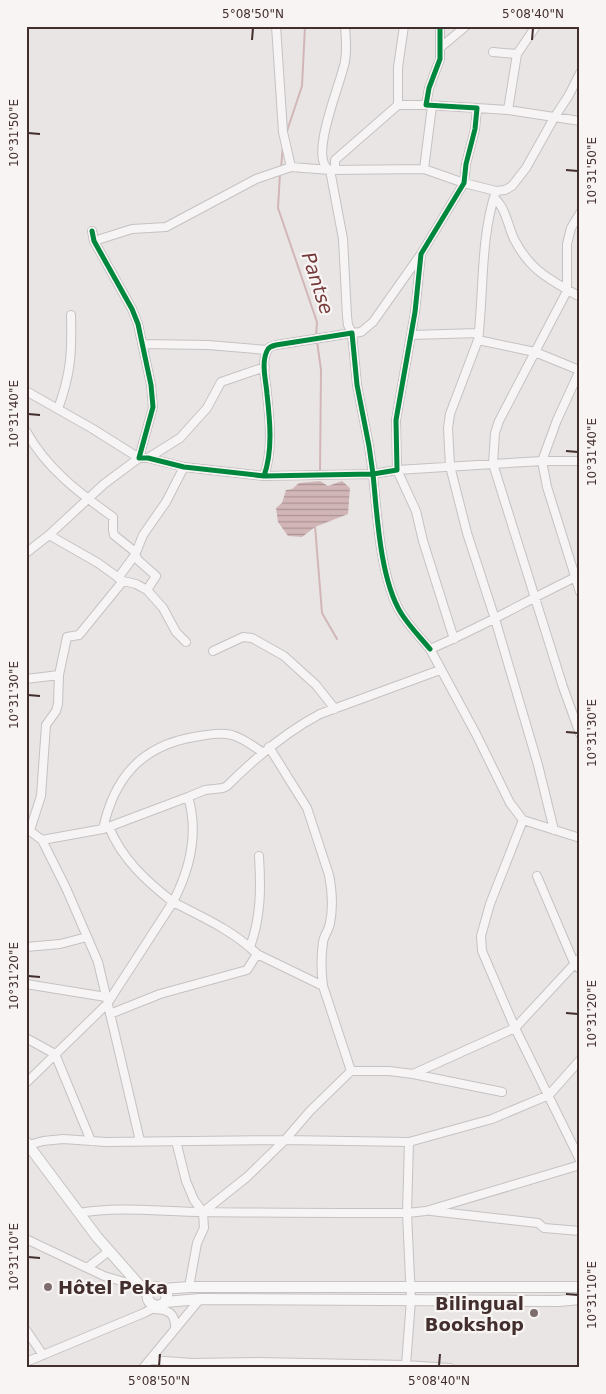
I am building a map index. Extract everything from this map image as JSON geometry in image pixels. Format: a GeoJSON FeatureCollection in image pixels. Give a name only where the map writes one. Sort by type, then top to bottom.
{"type":"FeatureCollection","features":[{"type":"Feature","properties":{"kind":"main road"},"geometry":{"type":"LineString","coordinates":[[27,1143],[109,1251],[150,1296],[200,1299],[577,1299]]}},
{"type":"Feature","properties":{"kind":"main road"},"geometry":{"type":"LineString","coordinates":[[150,1296],[167,1295],[163,1289],[189,1287],[580,1287]]}},
{"type":"Feature","properties":{"kind":"street"},"geometry":{"type":"LineString","coordinates":[[276,26],[283,132],[291,167]]}},
{"type":"Feature","properties":{"kind":"street"},"geometry":{"type":"LineString","coordinates":[[333,170],[326,169],[323,164],[323,140],[345,63],[345,26]]}},
{"type":"Feature","properties":{"kind":"street"},"geometry":{"type":"LineString","coordinates":[[398,105],[398,67],[404,26]]}},
{"type":"Feature","properties":{"kind":"street"},"geometry":{"type":"LineString","coordinates":[[424,169],[429,105],[428,88],[440,59],[440,26]]}},
{"type":"Feature","properties":{"kind":"street"},"geometry":{"type":"LineString","coordinates":[[441,47],[466,26]]}},
{"type":"Feature","properties":{"kind":"street"},"geometry":{"type":"LineString","coordinates":[[508,110],[517,54],[536,26]]}},
{"type":"Feature","properties":{"kind":"street"},"geometry":{"type":"LineString","coordinates":[[493,52],[517,54]]}},
{"type":"Feature","properties":{"kind":"street"},"geometry":{"type":"LineString","coordinates":[[495,194],[512,186],[526,168],[580,74]]}},
{"type":"Feature","properties":{"kind":"street"},"geometry":{"type":"LineString","coordinates":[[580,121],[508,110],[398,105],[335,160],[333,170],[343,239],[348,325],[352,333],[357,385],[369,446],[382,555],[393,595],[401,612],[430,649],[476,734],[510,803],[523,820],[580,838]]}},
{"type":"Feature","properties":{"kind":"street"},"geometry":{"type":"LineString","coordinates":[[264,476],[269,462],[270,448],[265,367],[267,350],[270,346],[361,332],[373,322],[421,254],[464,183],[466,164],[476,129],[477,108]]}},
{"type":"Feature","properties":{"kind":"street"},"geometry":{"type":"LineString","coordinates":[[94,241],[132,229],[166,227],[256,179],[291,167],[333,170],[424,169],[495,194],[516,241],[533,267],[567,291],[580,297]]}},
{"type":"Feature","properties":{"kind":"street"},"geometry":{"type":"LineString","coordinates":[[495,194],[486,238],[478,337],[450,414],[448,428],[450,466],[466,532],[495,619],[538,765],[554,830]]}},
{"type":"Feature","properties":{"kind":"street"},"geometry":{"type":"LineString","coordinates":[[580,213],[571,228],[567,244],[567,291],[499,421],[495,433],[493,464],[562,687],[580,734]]}},
{"type":"Feature","properties":{"kind":"street"},"geometry":{"type":"LineString","coordinates":[[26,553],[49,535],[87,499],[139,458],[153,407],[152,385],[138,324],[132,309],[94,241],[92,231]]}},
{"type":"Feature","properties":{"kind":"street"},"geometry":{"type":"LineString","coordinates":[[421,254],[411,335],[396,420],[397,470],[416,511],[423,541],[454,639]]}},
{"type":"Feature","properties":{"kind":"street"},"geometry":{"type":"LineString","coordinates":[[58,409],[67,384],[70,365],[71,315]]}},
{"type":"Feature","properties":{"kind":"street"},"geometry":{"type":"LineString","coordinates":[[411,335],[478,337],[535,352],[580,370],[542,461],[547,487],[577,576],[580,592]]}},
{"type":"Feature","properties":{"kind":"street"},"geometry":{"type":"LineString","coordinates":[[142,344],[208,345],[267,350]]}},
{"type":"Feature","properties":{"kind":"street"},"geometry":{"type":"LineString","coordinates":[[148,458],[180,438],[207,408],[222,382],[265,367]]}},
{"type":"Feature","properties":{"kind":"street"},"geometry":{"type":"LineString","coordinates":[[28,394],[58,409],[139,458],[148,458],[184,467],[264,476],[373,474],[450,466],[580,461]]}},
{"type":"Feature","properties":{"kind":"street"},"geometry":{"type":"LineString","coordinates":[[26,431],[34,446],[62,477],[87,499],[113,517],[114,535],[134,551],[138,560],[156,576],[146,590]]}},
{"type":"Feature","properties":{"kind":"street"},"geometry":{"type":"LineString","coordinates":[[140,1141],[98,962],[66,888],[42,840],[28,829],[40,796],[46,725],[56,711],[58,704],[59,676],[67,637],[79,635],[120,580],[135,555],[143,535],[166,502],[184,467]]}},
{"type":"Feature","properties":{"kind":"street"},"geometry":{"type":"LineString","coordinates":[[49,535],[98,563],[120,580],[136,584],[146,590],[163,608],[176,632],[186,642]]}},
{"type":"Feature","properties":{"kind":"street"},"geometry":{"type":"LineString","coordinates":[[430,649],[495,619],[577,576]]}},
{"type":"Feature","properties":{"kind":"street"},"geometry":{"type":"LineString","coordinates":[[213,651],[243,637],[252,638],[270,647],[293,664],[316,685],[336,709]]}},
{"type":"Feature","properties":{"kind":"street"},"geometry":{"type":"LineString","coordinates":[[42,840],[106,828],[205,790],[223,788],[266,750],[302,724],[336,709],[440,670]]}},
{"type":"Feature","properties":{"kind":"street"},"geometry":{"type":"LineString","coordinates":[[26,679],[59,676]]}},
{"type":"Feature","properties":{"kind":"street"},"geometry":{"type":"LineString","coordinates":[[323,986],[257,954],[220,926],[173,902],[143,878],[117,844],[106,828],[110,804],[122,780],[134,765],[149,753],[162,746],[187,738],[218,733],[233,735],[266,750],[308,808],[331,885],[330,923],[323,941],[321,971],[323,986],[351,1071]]}},
{"type":"Feature","properties":{"kind":"street"},"geometry":{"type":"LineString","coordinates":[[26,1083],[107,1000],[173,902],[183,881],[190,859],[194,828],[188,797]]}},
{"type":"Feature","properties":{"kind":"street"},"geometry":{"type":"LineString","coordinates":[[523,820],[490,904],[481,936],[482,951],[515,1028],[580,1160]]}},
{"type":"Feature","properties":{"kind":"street"},"geometry":{"type":"LineString","coordinates":[[250,947],[260,909],[259,856]]}},
{"type":"Feature","properties":{"kind":"street"},"geometry":{"type":"LineString","coordinates":[[537,876],[577,967]]}},
{"type":"Feature","properties":{"kind":"street"},"geometry":{"type":"LineString","coordinates":[[26,947],[60,944],[87,937]]}},
{"type":"Feature","properties":{"kind":"street"},"geometry":{"type":"LineString","coordinates":[[110,1014],[160,994],[247,970],[257,954]]}},
{"type":"Feature","properties":{"kind":"street"},"geometry":{"type":"LineString","coordinates":[[413,1074],[515,1028],[577,967],[580,958]]}},
{"type":"Feature","properties":{"kind":"street"},"geometry":{"type":"LineString","coordinates":[[26,984],[107,1000]]}},
{"type":"Feature","properties":{"kind":"street"},"geometry":{"type":"LineString","coordinates":[[26,1038],[55,1054],[90,1141]]}},
{"type":"Feature","properties":{"kind":"street"},"geometry":{"type":"LineString","coordinates":[[27,1143],[63,1139],[90,1141],[285,1140],[409,1142],[492,1120],[549,1095],[580,1060]]}},
{"type":"Feature","properties":{"kind":"street"},"geometry":{"type":"LineString","coordinates":[[203,1212],[246,1177],[285,1140],[310,1111],[351,1071],[389,1071],[413,1074],[502,1092]]}},
{"type":"Feature","properties":{"kind":"street"},"geometry":{"type":"LineString","coordinates":[[176,1141],[186,1180],[194,1200],[203,1212],[204,1228],[197,1243],[189,1287]]}},
{"type":"Feature","properties":{"kind":"street"},"geometry":{"type":"LineString","coordinates":[[406,1366],[411,1300],[408,1213],[409,1142]]}},
{"type":"Feature","properties":{"kind":"street"},"geometry":{"type":"LineString","coordinates":[[79,1213],[94,1210],[132,1209],[203,1212],[408,1213],[426,1211],[580,1165]]}},
{"type":"Feature","properties":{"kind":"street"},"geometry":{"type":"LineString","coordinates":[[426,1211],[538,1223],[544,1228],[580,1231]]}},
{"type":"Feature","properties":{"kind":"street"},"geometry":{"type":"LineString","coordinates":[[26,1239],[150,1296],[173,1316],[175,1330]]}},
{"type":"Feature","properties":{"kind":"street"},"geometry":{"type":"LineString","coordinates":[[87,1268],[109,1251]]}},
{"type":"Feature","properties":{"kind":"street"},"geometry":{"type":"LineString","coordinates":[[26,1362],[134,1317],[150,1296]]}},
{"type":"Feature","properties":{"kind":"street"},"geometry":{"type":"LineString","coordinates":[[143,1368],[200,1299]]}},
{"type":"Feature","properties":{"kind":"street"},"geometry":{"type":"LineString","coordinates":[[26,1330],[43,1354]]}},
{"type":"Feature","properties":{"kind":"street"},"geometry":{"type":"LineString","coordinates":[[151,1360],[192,1363],[259,1362],[450,1368]]}},
{"type":"Feature","properties":{"kind":"shaded area"},"geometry":{"type":"Polygon","coordinates":[[[320,481],[328,486],[342,481],[350,488],[348,514],[315,527],[302,537],[288,536],[278,522],[276,508],[282,503],[286,490],[292,489],[299,483],[320,481]]]}},
{"type":"Feature","properties":{"kind":"waterway","name":"Pantse"},"geometry":{"type":"LineString","coordinates":[[286,134],[302,86],[305,26]]}},
{"type":"Feature","properties":{"kind":"waterway","name":"Pantse"},"geometry":{"type":"LineString","coordinates":[[281,168],[283,146]]}},
{"type":"Feature","properties":{"kind":"waterway","name":"Pantse"},"geometry":{"type":"LineString","coordinates":[[280,173],[278,208],[317,322],[316,337]]}},
{"type":"Feature","properties":{"kind":"waterway","name":"Pantse"},"geometry":{"type":"LineString","coordinates":[[317,341],[321,370],[320,471]]}},
{"type":"Feature","properties":{"kind":"waterway","name":"Pantse"},"geometry":{"type":"LineString","coordinates":[[315,526],[322,613],[337,639]]}},
{"type":"Feature","properties":{"kind":"cycle path"},"geometry":{"type":"LineString","coordinates":[[430,649],[401,613],[388,583],[378,527],[373,474],[397,470],[396,420],[415,312],[421,254],[464,183],[466,164],[475,129],[477,108],[426,105],[429,88],[440,59],[440,26]]}},
{"type":"Feature","properties":{"kind":"cycle path"},"geometry":{"type":"LineString","coordinates":[[92,231],[94,241],[132,309],[138,324],[151,385],[153,407],[139,458],[148,458],[184,467],[264,476],[373,474],[357,385],[352,333],[276,345],[268,350],[264,366],[270,435],[269,456],[264,476]]}},
{"type":"Feature","properties":{"kind":"place","name":"Hôtel Peka"},"geometry":{"type":"Point","coordinates":[48,1287]}},
{"type":"Feature","properties":{"kind":"place","name":"Bilingual Bookshop"},"geometry":{"type":"Point","coordinates":[534,1313]}}]}
